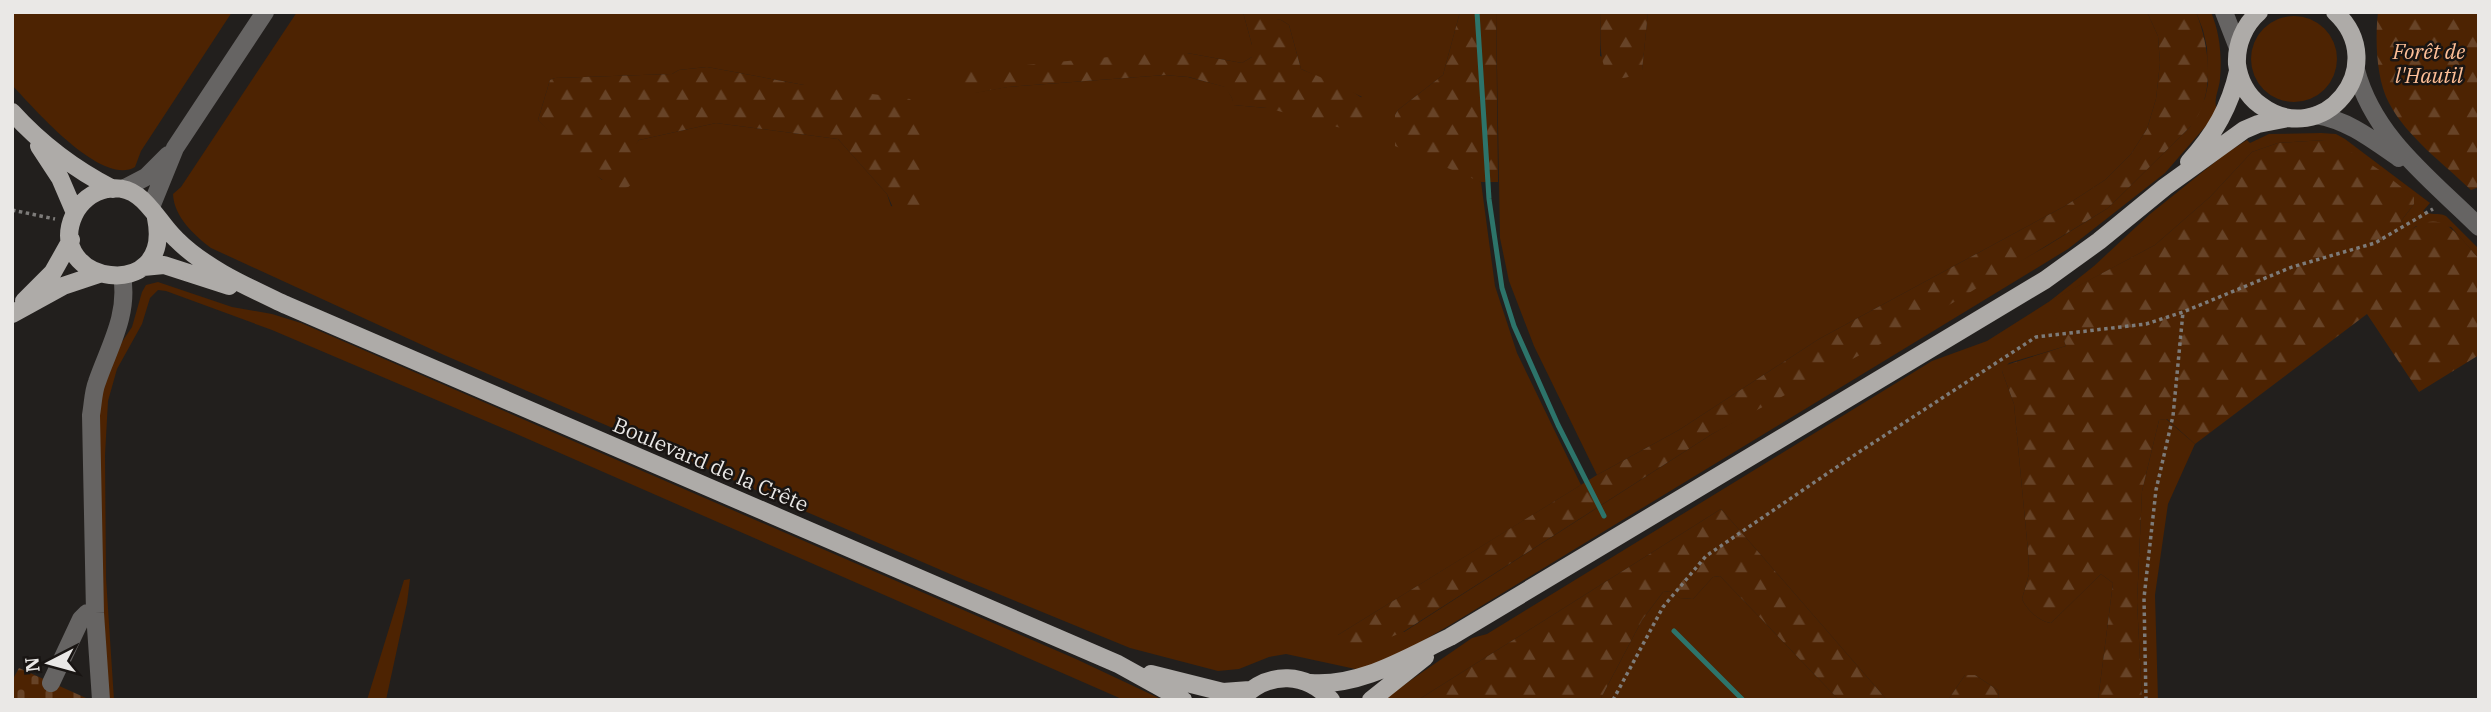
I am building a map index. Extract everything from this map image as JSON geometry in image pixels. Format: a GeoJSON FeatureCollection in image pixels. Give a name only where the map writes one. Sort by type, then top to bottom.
{"type":"FeatureCollection","features":[{"type":"Feature","properties":{"kind":"main road"},"geometry":{"type":"LineString","coordinates":[[2165,187],[2196,154],[2218,125],[2233,94],[2238,71],[2238,48],[2247,25],[2259,12]]}},
{"type":"Feature","properties":{"kind":"main road"},"geometry":{"type":"LineString","coordinates":[[1371,700],[1450,638],[2045,280],[2244,130],[2258,124],[2288,118],[2316,116],[2335,105],[2348,89],[2356,70],[2356,48],[2351,20],[2335,12]]}},
{"type":"Feature","properties":{"kind":"main road"},"geometry":{"type":"LineString","coordinates":[[2238,71],[2248,93],[2256,102],[2276,115],[2288,118]]}},
{"type":"Feature","properties":{"kind":"main road","name":"Boulevard de la Crête"},"geometry":{"type":"LineString","coordinates":[[12,112],[71,166],[118,189],[134,192],[176,240],[237,282],[1118,664],[1183,700]]}},
{"type":"Feature","properties":{"kind":"main road","name":"Boulevard de la Crête"},"geometry":{"type":"LineString","coordinates":[[27,128],[60,178],[66,221],[78,258],[88,268],[99,274],[122,276],[143,267],[164,265],[286,305]]}},
{"type":"Feature","properties":{"kind":"main road"},"geometry":{"type":"LineString","coordinates":[[12,313],[52,272],[66,221],[89,197],[99,191],[118,189]]}},
{"type":"Feature","properties":{"kind":"main road"},"geometry":{"type":"LineString","coordinates":[[143,267],[152,257],[157,244],[154,213]]}},
{"type":"Feature","properties":{"kind":"main road"},"geometry":{"type":"LineString","coordinates":[[12,313],[63,286],[99,274]]}},
{"type":"Feature","properties":{"kind":"main road","name":"Boulevard de la Crête"},"geometry":{"type":"LineString","coordinates":[[1118,664],[1206,690],[1246,695],[1273,679],[1286,677],[1325,684],[1355,679],[1450,638]]}},
{"type":"Feature","properties":{"kind":"main road"},"geometry":{"type":"LineString","coordinates":[[1311,683],[1331,700]]}},
{"type":"Feature","properties":{"kind":"street"},"geometry":{"type":"LineString","coordinates":[[118,189],[146,177],[175,148],[265,12]]}},
{"type":"Feature","properties":{"kind":"street"},"geometry":{"type":"LineString","coordinates":[[2224,12],[2238,48]]}},
{"type":"Feature","properties":{"kind":"street"},"geometry":{"type":"LineString","coordinates":[[2356,70],[2362,91],[2375,118],[2390,138],[2430,181],[2479,227]]}},
{"type":"Feature","properties":{"kind":"street"},"geometry":{"type":"LineString","coordinates":[[2316,116],[2333,118],[2361,132],[2430,181]]}},
{"type":"Feature","properties":{"kind":"street"},"geometry":{"type":"LineString","coordinates":[[154,213],[175,148]]}},
{"type":"Feature","properties":{"kind":"street"},"geometry":{"type":"LineString","coordinates":[[101,700],[95,613],[91,415],[95,385],[114,340],[125,303],[122,276]]}},
{"type":"Feature","properties":{"kind":"street"},"geometry":{"type":"LineString","coordinates":[[51,683],[81,619],[87,613],[95,613]]}},
{"type":"Feature","properties":{"kind":"path"},"geometry":{"type":"LineString","coordinates":[[1613,700],[1663,607],[1706,556],[2036,337],[2146,324],[2183,312],[2292,267],[2375,243],[2450,199]]}},
{"type":"Feature","properties":{"kind":"path"},"geometry":{"type":"LineString","coordinates":[[12,210],[66,221]]}},
{"type":"Feature","properties":{"kind":"path"},"geometry":{"type":"LineString","coordinates":[[2146,700],[2144,598],[2156,490],[2173,416],[2183,312]]}},
{"type":"Feature","properties":{"kind":"green space"},"geometry":{"type":"Polygon","coordinates":[[[12,12],[232,12],[141,151],[135,167],[121,170],[104,166],[69,142],[12,85],[12,12]]]}},
{"type":"Feature","properties":{"kind":"green space"},"geometry":{"type":"Polygon","coordinates":[[[297,12],[1243,12],[1252,45],[1252,57],[1242,63],[1187,53],[968,94],[1007,87],[1165,75],[1188,77],[1226,87],[1234,105],[1267,108],[1362,97],[1301,69],[1289,25],[1281,20],[1253,16],[1251,12],[1460,12],[1443,75],[1395,115],[1481,182],[1495,286],[1517,353],[1581,485],[1338,635],[1404,632],[1712,434],[2045,247],[2108,208],[2190,127],[2205,98],[2208,84],[2207,48],[2196,12],[2211,12],[2220,54],[2220,79],[2216,100],[2218,112],[2165,173],[2068,249],[1450,625],[1407,650],[1360,670],[1286,654],[1269,657],[1239,669],[1218,671],[1130,648],[957,577],[444,355],[211,248],[192,231],[177,210],[173,194],[181,187],[297,12]],[[707,67],[679,70],[672,74],[555,78],[550,80],[538,120],[602,180],[639,140],[716,123],[838,139],[887,194],[891,206],[924,210],[804,85],[707,67]]]}},
{"type":"Feature","properties":{"kind":"green space"},"geometry":{"type":"Polygon","coordinates":[[[1243,12],[1281,20],[1289,25],[1301,69],[1349,90],[1366,101],[1371,113],[1363,134],[1267,108],[1233,105],[1225,87],[1189,77],[1165,75],[1007,87],[968,94],[957,88],[954,75],[964,71],[1140,54],[1187,53],[1242,63],[1252,57],[1252,45],[1243,12]]]}},
{"type":"Feature","properties":{"kind":"green space"},"geometry":{"type":"Polygon","coordinates":[[[1460,12],[1496,12],[1498,182],[1481,182],[1395,146],[1395,115],[1443,75],[1460,12]]]}},
{"type":"Feature","properties":{"kind":"green space"},"geometry":{"type":"Polygon","coordinates":[[[1496,12],[1601,12],[1600,56],[1642,70],[1648,12],[2147,12],[2158,36],[2160,63],[2156,99],[2147,129],[2131,154],[2105,180],[2065,206],[1819,339],[1679,430],[1597,475],[1534,346],[1509,281],[1500,238],[1496,12]]]}},
{"type":"Feature","properties":{"kind":"green space"},"geometry":{"type":"Polygon","coordinates":[[[1601,12],[1648,12],[1642,71],[1626,77],[1615,77],[1607,72],[1601,51],[1601,12]]]}},
{"type":"Feature","properties":{"kind":"green space"},"geometry":{"type":"Polygon","coordinates":[[[2147,12],[2196,12],[2205,41],[2207,86],[2204,101],[2190,127],[2108,208],[1918,324],[1712,434],[1403,632],[1359,647],[1342,644],[1336,638],[1597,475],[1679,430],[1819,339],[2065,206],[2105,180],[2131,154],[2147,129],[2156,99],[2160,63],[2158,36],[2147,12]]]}},
{"type":"Feature","properties":{"kind":"green space","name":"Forêt de l'Hautil"},"geometry":{"type":"Polygon","coordinates":[[[2378,12],[2479,12],[2479,187],[2471,190],[2426,149],[2405,127],[2389,103],[2381,82],[2378,59],[2378,12]]]}},
{"type":"Feature","properties":{"kind":"green space"},"geometry":{"type":"Polygon","coordinates":[[[2286,16],[2302,16],[2325,28],[2334,42],[2337,59],[2334,76],[2325,90],[2302,102],[2286,102],[2270,95],[2258,83],[2251,67],[2251,51],[2258,35],[2270,23],[2286,16]]]}},
{"type":"Feature","properties":{"kind":"green space"},"geometry":{"type":"Polygon","coordinates":[[[707,67],[804,85],[910,99],[924,114],[924,210],[894,210],[887,194],[838,139],[716,123],[639,140],[636,144],[634,182],[625,188],[616,187],[592,172],[538,120],[550,80],[555,78],[672,74],[679,70],[707,67]]]}},
{"type":"Feature","properties":{"kind":"green space"},"geometry":{"type":"Polygon","coordinates":[[[2269,134],[2336,134],[2345,139],[2430,203],[2423,211],[2446,216],[2479,249],[2479,259],[2451,227],[2416,226],[2408,233],[2401,221],[2414,204],[2325,140],[2278,143],[2252,152],[2210,197],[2155,245],[2051,301],[2066,346],[2009,363],[2002,371],[2014,404],[2028,551],[2029,574],[2022,599],[2034,614],[2051,623],[2101,574],[2113,583],[2098,700],[1998,700],[1999,691],[1975,675],[1965,675],[1948,700],[1887,700],[1721,509],[1418,700],[1382,700],[1472,638],[1487,634],[1932,361],[1987,341],[2050,301],[2094,266],[2150,214],[2225,154],[2247,140],[2250,143],[2269,134]]]}},
{"type":"Feature","properties":{"kind":"green space"},"geometry":{"type":"Polygon","coordinates":[[[2334,141],[2381,171],[2414,197],[2414,204],[2401,221],[2408,232],[2420,225],[2439,222],[2455,232],[2479,259],[2479,355],[2419,392],[2367,314],[2195,444],[2167,419],[2159,420],[2142,491],[2137,602],[2142,700],[2098,700],[2113,583],[2101,574],[2051,623],[2034,614],[2022,599],[2029,574],[2028,551],[2014,404],[2002,371],[2003,366],[2066,346],[2050,301],[2155,245],[2210,197],[2252,152],[2278,143],[2334,141]]]}},
{"type":"Feature","properties":{"kind":"green space"},"geometry":{"type":"Polygon","coordinates":[[[158,282],[232,307],[272,314],[301,323],[1076,659],[1163,700],[1124,700],[272,330],[158,290],[150,298],[142,324],[117,369],[108,401],[105,455],[106,578],[114,700],[109,700],[97,418],[107,364],[132,327],[146,285],[158,282]]]}},
{"type":"Feature","properties":{"kind":"green space"},"geometry":{"type":"Polygon","coordinates":[[[2166,419],[2195,444],[2168,504],[2155,595],[2158,700],[2142,700],[2137,602],[2142,491],[2159,420],[2166,419]]]}},
{"type":"Feature","properties":{"kind":"green space"},"geometry":{"type":"Polygon","coordinates":[[[1721,509],[1887,700],[1839,700],[1720,576],[1713,577],[1693,599],[1680,598],[1671,591],[1663,592],[1642,620],[1600,700],[1418,700],[1721,509]]]}},
{"type":"Feature","properties":{"kind":"green space"},"geometry":{"type":"Polygon","coordinates":[[[1720,576],[1839,700],[1600,700],[1642,620],[1663,592],[1671,591],[1680,598],[1693,599],[1713,577],[1720,576]]]}},
{"type":"Feature","properties":{"kind":"green space"},"geometry":{"type":"Polygon","coordinates":[[[410,579],[386,700],[367,700],[404,580],[410,579]]]}},
{"type":"Feature","properties":{"kind":"green space"},"geometry":{"type":"Polygon","coordinates":[[[19,668],[86,698],[12,700],[12,681],[19,668]]]}},
{"type":"Feature","properties":{"kind":"green space"},"geometry":{"type":"Polygon","coordinates":[[[1965,675],[1975,675],[1999,691],[1998,700],[1948,700],[1965,675]]]}},
{"type":"Feature","properties":{"kind":"waterway"},"geometry":{"type":"LineString","coordinates":[[1477,12],[1489,199],[1502,288],[1514,326],[1558,425],[1604,516]]}},
{"type":"Feature","properties":{"kind":"waterway"},"geometry":{"type":"LineString","coordinates":[[1674,631],[1743,700]]}}]}
